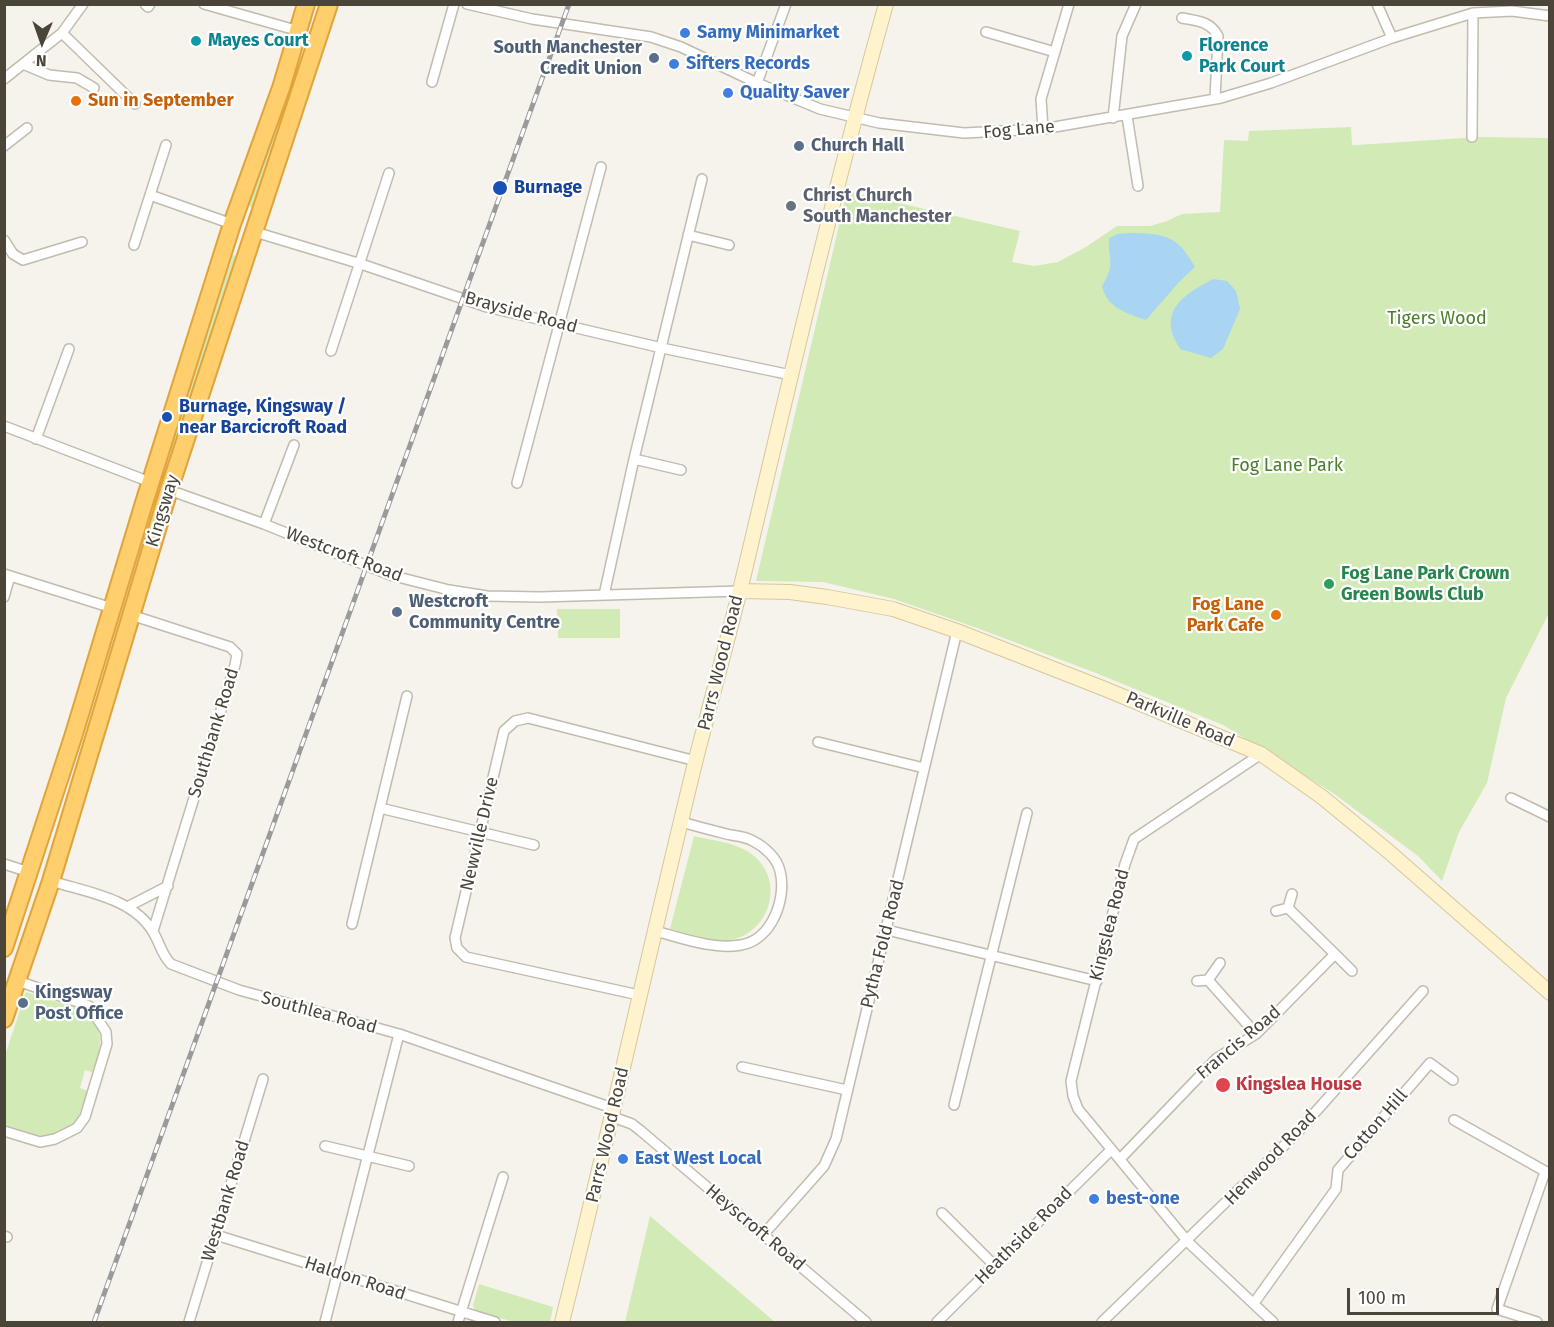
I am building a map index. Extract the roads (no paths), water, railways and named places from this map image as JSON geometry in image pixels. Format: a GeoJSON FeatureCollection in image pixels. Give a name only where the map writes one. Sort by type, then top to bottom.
{"type":"FeatureCollection","features":[{"type":"Feature","properties":{"kind":"highway","name":"Kingsway"},"geometry":{"type":"LineString","coordinates":[[4,948],[73,736],[232,224],[281,88],[306,4]]}},
{"type":"Feature","properties":{"kind":"highway"},"geometry":{"type":"LineString","coordinates":[[281,88],[298,63],[316,4]]}},
{"type":"Feature","properties":{"kind":"highway","name":"Kingsway"},"geometry":{"type":"LineString","coordinates":[[4,1019],[51,880],[169,490],[328,4]]}},
{"type":"Feature","properties":{"kind":"street"},"geometry":{"type":"LineString","coordinates":[[4,79],[62,33],[83,4]]}},
{"type":"Feature","properties":{"kind":"street"},"geometry":{"type":"LineString","coordinates":[[145,4],[148,7],[150,4]]}},
{"type":"Feature","properties":{"kind":"street"},"geometry":{"type":"LineString","coordinates":[[204,4],[299,31]]}},
{"type":"Feature","properties":{"kind":"street"},"geometry":{"type":"LineString","coordinates":[[240,15],[242,4]]}},
{"type":"Feature","properties":{"kind":"street"},"geometry":{"type":"LineString","coordinates":[[432,82],[454,4]]}},
{"type":"Feature","properties":{"kind":"street","name":"Fog Lane"},"geometry":{"type":"LineString","coordinates":[[467,4],[491,7],[532,19],[651,37],[681,46],[757,83],[820,109],[879,123],[964,133],[1043,129],[1215,99],[1270,83],[1392,38],[1473,13],[1524,8],[1550,16]]}},
{"type":"Feature","properties":{"kind":"street"},"geometry":{"type":"LineString","coordinates":[[757,83],[786,4]]}},
{"type":"Feature","properties":{"kind":"street","name":"Parrs Wood Road"},"geometry":{"type":"LineString","coordinates":[[562,1323],[614,1113],[639,995],[696,761],[740,591],[854,118],[886,4]]}},
{"type":"Feature","properties":{"kind":"street"},"geometry":{"type":"LineString","coordinates":[[1043,129],[1041,99],[1069,4]]}},
{"type":"Feature","properties":{"kind":"street"},"geometry":{"type":"LineString","coordinates":[[1113,118],[1122,36],[1136,4]]}},
{"type":"Feature","properties":{"kind":"street"},"geometry":{"type":"LineString","coordinates":[[1377,4],[1392,38]]}},
{"type":"Feature","properties":{"kind":"street"},"geometry":{"type":"LineString","coordinates":[[1472,138],[1473,13]]}},
{"type":"Feature","properties":{"kind":"street"},"geometry":{"type":"LineString","coordinates":[[1182,18],[1206,22],[1215,29],[1218,36],[1215,99]]}},
{"type":"Feature","properties":{"kind":"street"},"geometry":{"type":"LineString","coordinates":[[986,32],[1055,52]]}},
{"type":"Feature","properties":{"kind":"street"},"geometry":{"type":"LineString","coordinates":[[62,33],[135,104]]}},
{"type":"Feature","properties":{"kind":"street"},"geometry":{"type":"LineString","coordinates":[[23,64],[49,75],[77,78],[94,88]]}},
{"type":"Feature","properties":{"kind":"street"},"geometry":{"type":"LineString","coordinates":[[1127,116],[1138,186]]}},
{"type":"Feature","properties":{"kind":"street"},"geometry":{"type":"LineString","coordinates":[[4,146],[27,128]]}},
{"type":"Feature","properties":{"kind":"street"},"geometry":{"type":"LineString","coordinates":[[134,245],[166,145]]}},
{"type":"Feature","properties":{"kind":"street"},"geometry":{"type":"LineString","coordinates":[[517,483],[601,167]]}},
{"type":"Feature","properties":{"kind":"street"},"geometry":{"type":"LineString","coordinates":[[332,351],[389,173]]}},
{"type":"Feature","properties":{"kind":"street"},"geometry":{"type":"LineString","coordinates":[[604,595],[634,459],[702,179]]}},
{"type":"Feature","properties":{"kind":"street"},"geometry":{"type":"LineString","coordinates":[[150,195],[232,224]]}},
{"type":"Feature","properties":{"kind":"street","name":"Brayside Road"},"geometry":{"type":"LineString","coordinates":[[255,232],[361,264],[487,307],[662,348],[791,375]]}},
{"type":"Feature","properties":{"kind":"street"},"geometry":{"type":"LineString","coordinates":[[688,235],[729,245]]}},
{"type":"Feature","properties":{"kind":"street"},"geometry":{"type":"LineString","coordinates":[[4,240],[13,254],[23,260],[82,242]]}},
{"type":"Feature","properties":{"kind":"street"},"geometry":{"type":"LineString","coordinates":[[36,439],[69,349]]}},
{"type":"Feature","properties":{"kind":"street"},"geometry":{"type":"LineString","coordinates":[[4,426],[150,482]]}},
{"type":"Feature","properties":{"kind":"street"},"geometry":{"type":"LineString","coordinates":[[264,524],[294,445]]}},
{"type":"Feature","properties":{"kind":"street"},"geometry":{"type":"LineString","coordinates":[[634,459],[681,470]]}},
{"type":"Feature","properties":{"kind":"street","name":"Westcroft Road"},"geometry":{"type":"LineString","coordinates":[[169,490],[264,524],[390,574],[449,590],[487,596],[540,597],[740,591]]}},
{"type":"Feature","properties":{"kind":"street"},"geometry":{"type":"LineString","coordinates":[[4,597],[7,575],[112,608]]}},
{"type":"Feature","properties":{"kind":"street","name":"Parkville Road"},"geometry":{"type":"LineString","coordinates":[[740,591],[790,592],[893,609],[957,631],[1105,689],[1261,754],[1323,797],[1550,993]]}},
{"type":"Feature","properties":{"kind":"street","name":"Southbank Road"},"geometry":{"type":"LineString","coordinates":[[131,615],[230,647],[237,654],[153,931]]}},
{"type":"Feature","properties":{"kind":"street","name":"Pytha Fold Road"},"geometry":{"type":"LineString","coordinates":[[763,1235],[827,1160],[836,1139],[957,631]]}},
{"type":"Feature","properties":{"kind":"street"},"geometry":{"type":"LineString","coordinates":[[352,924],[407,696]]}},
{"type":"Feature","properties":{"kind":"street","name":"Newville Drive"},"geometry":{"type":"LineString","coordinates":[[639,995],[466,957],[457,948],[455,938],[504,731],[515,721],[528,718],[696,761]]}},
{"type":"Feature","properties":{"kind":"street"},"geometry":{"type":"LineString","coordinates":[[818,742],[924,768]]}},
{"type":"Feature","properties":{"kind":"street","name":"Kingslea Road"},"geometry":{"type":"LineString","coordinates":[[1261,754],[1134,839],[1125,864],[1071,1081],[1078,1110],[1111,1150],[1188,1242],[1273,1323]]}},
{"type":"Feature","properties":{"kind":"street"},"geometry":{"type":"LineString","coordinates":[[1510,798],[1550,817]]}},
{"type":"Feature","properties":{"kind":"street"},"geometry":{"type":"LineString","coordinates":[[380,808],[534,845]]}},
{"type":"Feature","properties":{"kind":"street"},"geometry":{"type":"LineString","coordinates":[[954,1105],[1027,813]]}},
{"type":"Feature","properties":{"kind":"street"},"geometry":{"type":"LineString","coordinates":[[655,931],[723,946],[743,945],[759,937],[768,928],[778,907],[782,888],[780,869],[768,851],[752,840],[682,822]]}},
{"type":"Feature","properties":{"kind":"street"},"geometry":{"type":"LineString","coordinates":[[4,864],[29,872]]}},
{"type":"Feature","properties":{"kind":"street","name":"Southlea Road"},"geometry":{"type":"LineString","coordinates":[[51,880],[129,906],[153,931],[163,957],[171,964],[239,990],[399,1035],[614,1113]]}},
{"type":"Feature","properties":{"kind":"street"},"geometry":{"type":"LineString","coordinates":[[129,906],[168,886]]}},
{"type":"Feature","properties":{"kind":"street"},"geometry":{"type":"LineString","coordinates":[[1288,908],[1292,894]]}},
{"type":"Feature","properties":{"kind":"street"},"geometry":{"type":"LineString","coordinates":[[1276,911],[1288,908]]}},
{"type":"Feature","properties":{"kind":"street"},"geometry":{"type":"LineString","coordinates":[[1288,908],[1352,971]]}},
{"type":"Feature","properties":{"kind":"street"},"geometry":{"type":"LineString","coordinates":[[887,930],[1097,981]]}},
{"type":"Feature","properties":{"kind":"street","name":"Francis Road"},"geometry":{"type":"LineString","coordinates":[[1120,1159],[1217,1058],[1256,1034],[1335,954]]}},
{"type":"Feature","properties":{"kind":"street"},"geometry":{"type":"LineString","coordinates":[[1197,981],[1208,980],[1220,963]]}},
{"type":"Feature","properties":{"kind":"street"},"geometry":{"type":"LineString","coordinates":[[1208,980],[1256,1034]]}},
{"type":"Feature","properties":{"kind":"street"},"geometry":{"type":"LineString","coordinates":[[4,1131],[40,1142],[55,1139],[77,1128],[85,1117],[107,1044],[105,1032],[94,1010],[89,1006],[18,981]]}},
{"type":"Feature","properties":{"kind":"street","name":"Henwood Road"},"geometry":{"type":"LineString","coordinates":[[1102,1323],[1188,1242],[1295,1135],[1423,991]]}},
{"type":"Feature","properties":{"kind":"street"},"geometry":{"type":"LineString","coordinates":[[325,1323],[399,1035]]}},
{"type":"Feature","properties":{"kind":"street","name":"Cotton Hill"},"geometry":{"type":"LineString","coordinates":[[1254,1303],[1336,1189],[1338,1170],[1430,1063],[1452,1080]]}},
{"type":"Feature","properties":{"kind":"street"},"geometry":{"type":"LineString","coordinates":[[742,1067],[847,1090]]}},
{"type":"Feature","properties":{"kind":"street","name":"Westbank Road"},"geometry":{"type":"LineString","coordinates":[[189,1323],[263,1079]]}},
{"type":"Feature","properties":{"kind":"street","name":"Heyscroft Road"},"geometry":{"type":"LineString","coordinates":[[614,1113],[641,1131],[866,1323]]}},
{"type":"Feature","properties":{"kind":"street"},"geometry":{"type":"LineString","coordinates":[[1454,1120],[1547,1173],[1497,1309],[1537,1323]]}},
{"type":"Feature","properties":{"kind":"street"},"geometry":{"type":"LineString","coordinates":[[325,1146],[409,1166]]}},
{"type":"Feature","properties":{"kind":"street","name":"Heathside Road"},"geometry":{"type":"LineString","coordinates":[[937,1323],[1111,1150]]}},
{"type":"Feature","properties":{"kind":"street"},"geometry":{"type":"LineString","coordinates":[[460,1318],[503,1178]]}},
{"type":"Feature","properties":{"kind":"street"},"geometry":{"type":"LineString","coordinates":[[942,1213],[994,1265]]}},
{"type":"Feature","properties":{"kind":"street","name":"Haldon Road"},"geometry":{"type":"LineString","coordinates":[[216,1235],[338,1273],[460,1318],[495,1323]]}},
{"type":"Feature","properties":{"kind":"street"},"geometry":{"type":"LineString","coordinates":[[1110,1315],[1118,1323]]}},
{"type":"Feature","properties":{"kind":"water"},"geometry":{"type":"Polygon","coordinates":[[[1118,234],[1154,234],[1170,239],[1183,249],[1195,267],[1146,320],[1118,309],[1108,300],[1102,286],[1110,267],[1109,238],[1118,234]]]}},
{"type":"Feature","properties":{"kind":"water"},"geometry":{"type":"Polygon","coordinates":[[[1213,279],[1227,281],[1236,291],[1240,309],[1223,349],[1211,358],[1180,349],[1172,333],[1171,318],[1178,303],[1184,297],[1213,279]]]}},
{"type":"Feature","properties":{"kind":"railway"},"geometry":{"type":"LineString","coordinates":[[94,1322],[569,4]]}},
{"type":"Feature","properties":{"kind":"place","name":"Samy Minimarket"},"geometry":{"type":"Point","coordinates":[685,33]}},
{"type":"Feature","properties":{"kind":"place","name":"Mayes Court"},"geometry":{"type":"Point","coordinates":[196,41]}},
{"type":"Feature","properties":{"kind":"place","name":"Florence Park Court"},"geometry":{"type":"Point","coordinates":[1187,56]}},
{"type":"Feature","properties":{"kind":"place","name":"South Manchester Credit Union"},"geometry":{"type":"Point","coordinates":[654,58]}},
{"type":"Feature","properties":{"kind":"place","name":"Sifters Records"},"geometry":{"type":"Point","coordinates":[674,64]}},
{"type":"Feature","properties":{"kind":"place","name":"Quality Saver"},"geometry":{"type":"Point","coordinates":[728,93]}},
{"type":"Feature","properties":{"kind":"place","name":"Sun in September"},"geometry":{"type":"Point","coordinates":[76,101]}},
{"type":"Feature","properties":{"kind":"place","name":"Church Hall"},"geometry":{"type":"Point","coordinates":[799,146]}},
{"type":"Feature","properties":{"kind":"place","name":"Burnage"},"geometry":{"type":"Point","coordinates":[500,188]}},
{"type":"Feature","properties":{"kind":"place","name":"Christ Church South Manchester"},"geometry":{"type":"Point","coordinates":[791,206]}},
{"type":"Feature","properties":{"kind":"place","name":"Burnage, Kingsway / near Barcicroft Road"},"geometry":{"type":"Point","coordinates":[167,417]}},
{"type":"Feature","properties":{"kind":"place","name":"Fog Lane Park Crown Green Bowls Club"},"geometry":{"type":"Point","coordinates":[1329,584]}},
{"type":"Feature","properties":{"kind":"place","name":"Westcroft Community Centre"},"geometry":{"type":"Point","coordinates":[397,612]}},
{"type":"Feature","properties":{"kind":"place","name":"Fog Lane Park Cafe"},"geometry":{"type":"Point","coordinates":[1276,615]}},
{"type":"Feature","properties":{"kind":"place","name":"Kingsway Post Office"},"geometry":{"type":"Point","coordinates":[23,1003]}},
{"type":"Feature","properties":{"kind":"place","name":"Kingslea House"},"geometry":{"type":"Point","coordinates":[1223,1085]}},
{"type":"Feature","properties":{"kind":"place","name":"East West Local"},"geometry":{"type":"Point","coordinates":[623,1159]}},
{"type":"Feature","properties":{"kind":"place","name":"best-one"},"geometry":{"type":"Point","coordinates":[1094,1199]}},
{"type":"Feature","properties":{"kind":"park label","name":"Tigers Wood"},"geometry":{"type":"Point","coordinates":[1437,319]}},
{"type":"Feature","properties":{"kind":"park label","name":"Fog Lane Park"},"geometry":{"type":"Point","coordinates":[1287,466]}}]}
